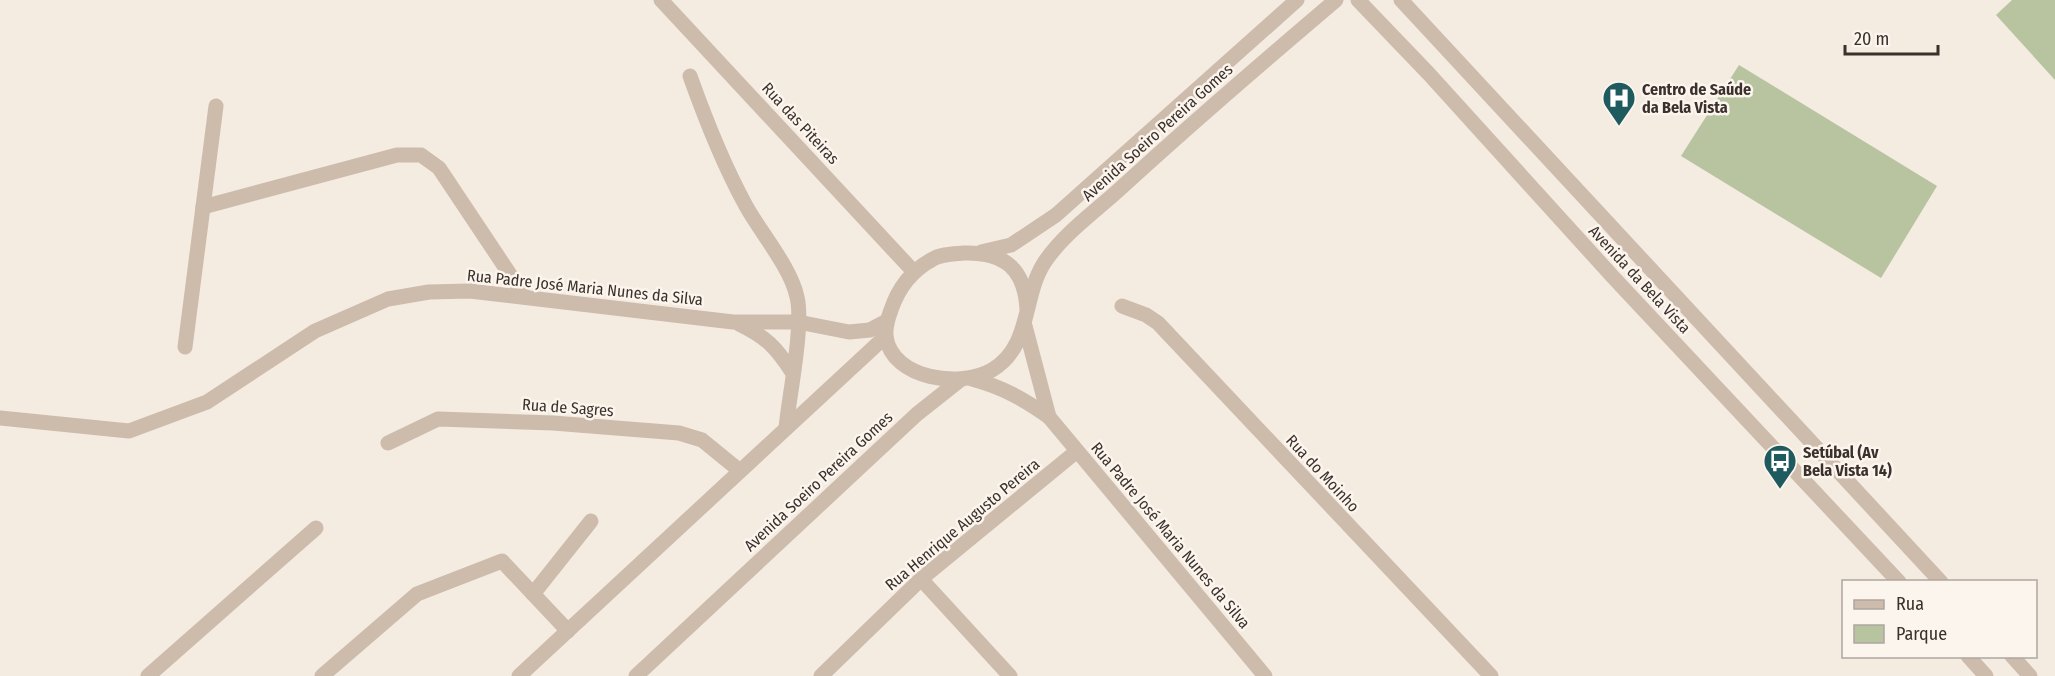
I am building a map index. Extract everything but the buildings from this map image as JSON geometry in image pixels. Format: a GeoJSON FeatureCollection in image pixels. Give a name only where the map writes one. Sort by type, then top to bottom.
{"type":"FeatureCollection","features":[{"type":"Feature","properties":{"kind":"street","name":"Rua das Piteiras"},"geometry":{"type":"LineString","coordinates":[[661,0],[914,272]]}},
{"type":"Feature","properties":{"kind":"street","name":"Avenida Soeiro Pereira Gomes"},"geometry":{"type":"LineString","coordinates":[[519,676],[786,428],[887,328],[895,299],[914,272],[935,258],[975,253],[1011,244],[1056,215],[1297,0]]}},
{"type":"Feature","properties":{"kind":"street","name":"Avenida Soeiro Pereira Gomes"},"geometry":{"type":"LineString","coordinates":[[1027,310],[1037,278],[1057,248],[1162,151],[1336,0]]}},
{"type":"Feature","properties":{"kind":"street","name":"Avenida da Bela Vista"},"geometry":{"type":"LineString","coordinates":[[1358,0],[1429,74],[1613,277],[1897,580]]}},
{"type":"Feature","properties":{"kind":"street","name":"Avenida da Bela Vista"},"geometry":{"type":"LineString","coordinates":[[1401,0],[1939,580]]}},
{"type":"Feature","properties":{"kind":"street"},"geometry":{"type":"LineString","coordinates":[[690,76],[715,146],[747,207],[790,276],[798,298],[798,322],[786,428]]}},
{"type":"Feature","properties":{"kind":"street"},"geometry":{"type":"LineString","coordinates":[[185,347],[216,106]]}},
{"type":"Feature","properties":{"kind":"street"},"geometry":{"type":"LineString","coordinates":[[203,207],[396,155],[421,155],[440,168],[525,297]]}},
{"type":"Feature","properties":{"kind":"street","name":"Avenida Soeiro Pereira Gomes"},"geometry":{"type":"LineString","coordinates":[[636,676],[917,414],[966,380],[993,369],[1019,342],[1025,326],[1026,291],[1007,262],[994,256],[975,253]]}},
{"type":"Feature","properties":{"kind":"street","name":"Rua Padre José Maria Nunes da Silva"},"geometry":{"type":"LineString","coordinates":[[0,418],[129,431],[207,402],[315,331],[388,299],[429,292],[470,291],[733,322],[798,322],[849,332],[887,328]]}},
{"type":"Feature","properties":{"kind":"street","name":"Rua do Moinho"},"geometry":{"type":"LineString","coordinates":[[1122,306],[1146,315],[1158,324],[1491,676]]}},
{"type":"Feature","properties":{"kind":"street","name":"Rua Padre José Maria Nunes da Silva"},"geometry":{"type":"LineString","coordinates":[[733,322],[758,333],[776,347],[792,372]]}},
{"type":"Feature","properties":{"kind":"street","name":"Rua Padre José Maria Nunes da Silva"},"geometry":{"type":"LineString","coordinates":[[1025,326],[1049,417]]}},
{"type":"Feature","properties":{"kind":"street"},"geometry":{"type":"LineString","coordinates":[[887,328],[890,348],[899,360],[919,373],[938,379],[966,380]]}},
{"type":"Feature","properties":{"kind":"street","name":"Rua Padre José Maria Nunes da Silva"},"geometry":{"type":"LineString","coordinates":[[966,380],[998,386],[1020,396],[1049,417],[1265,676]]}},
{"type":"Feature","properties":{"kind":"street","name":"Rua de Sagres"},"geometry":{"type":"LineString","coordinates":[[388,443],[438,419],[553,423],[679,433],[702,440],[740,471]]}},
{"type":"Feature","properties":{"kind":"street","name":"Rua Henrique Augusto Pereira"},"geometry":{"type":"LineString","coordinates":[[821,676],[921,579],[1077,451]]}},
{"type":"Feature","properties":{"kind":"street"},"geometry":{"type":"LineString","coordinates":[[533,594],[591,521]]}},
{"type":"Feature","properties":{"kind":"street"},"geometry":{"type":"LineString","coordinates":[[158,673],[316,528]]}},
{"type":"Feature","properties":{"kind":"street"},"geometry":{"type":"LineString","coordinates":[[322,676],[417,594],[502,561],[568,631]]}},
{"type":"Feature","properties":{"kind":"street"},"geometry":{"type":"LineString","coordinates":[[921,579],[1010,676]]}},
{"type":"Feature","properties":{"kind":"street"},"geometry":{"type":"LineString","coordinates":[[1969,658],[1986,676]]}},
{"type":"Feature","properties":{"kind":"street"},"geometry":{"type":"LineString","coordinates":[[2013,658],[2030,676]]}},
{"type":"Feature","properties":{"kind":"green space"},"geometry":{"type":"Polygon","coordinates":[[[2012,0],[2055,0],[2055,80],[1996,15],[2012,0]]]}},
{"type":"Feature","properties":{"kind":"green space"},"geometry":{"type":"Polygon","coordinates":[[[1739,65],[1937,186],[1881,278],[1681,156],[1739,65]]]}},
{"type":"Feature","properties":{"kind":"place","name":"Centro de Saúde da Bela Vista"},"geometry":{"type":"Point","coordinates":[1619,127]}},
{"type":"Feature","properties":{"kind":"place","name":"Setúbal (Av Bela Vista 14)"},"geometry":{"type":"Point","coordinates":[1780,490]}}]}
